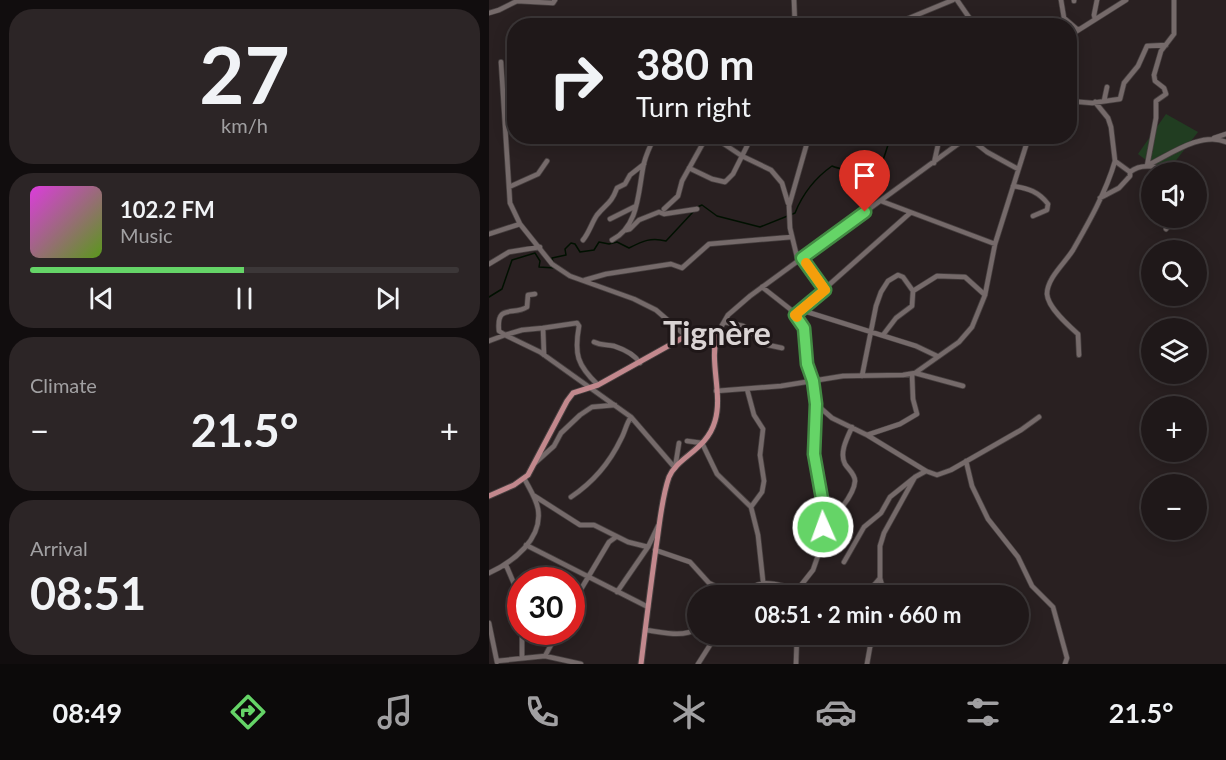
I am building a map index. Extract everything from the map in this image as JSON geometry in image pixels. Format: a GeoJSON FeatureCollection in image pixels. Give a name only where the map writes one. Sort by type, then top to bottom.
{"type":"FeatureCollection","features":[{"type":"Feature","properties":{"kind":"main road"},"geometry":{"type":"LineString","coordinates":[[489,496],[528,475],[567,400],[573,393],[598,385],[686,336],[717,334],[714,358],[716,418],[708,436],[675,468],[669,477],[655,550],[641,664]]}},
{"type":"Feature","properties":{"kind":"street"},"geometry":{"type":"LineString","coordinates":[[489,13],[517,1],[553,3],[555,0]]}},
{"type":"Feature","properties":{"kind":"street"},"geometry":{"type":"LineString","coordinates":[[794,0],[795,18]]}},
{"type":"Feature","properties":{"kind":"street"},"geometry":{"type":"LineString","coordinates":[[910,18],[955,0],[969,18]]}},
{"type":"Feature","properties":{"kind":"street"},"geometry":{"type":"LineString","coordinates":[[1061,0],[1064,18]]}},
{"type":"Feature","properties":{"kind":"street"},"geometry":{"type":"LineString","coordinates":[[1095,20],[1097,0]]}},
{"type":"Feature","properties":{"kind":"street"},"geometry":{"type":"LineString","coordinates":[[1148,162],[1156,118],[1156,101],[1166,94],[1164,88],[1155,81],[1154,75],[1161,51],[1174,34],[1175,0]]}},
{"type":"Feature","properties":{"kind":"street"},"geometry":{"type":"LineString","coordinates":[[1078,30],[1124,1]]}},
{"type":"Feature","properties":{"kind":"street"},"geometry":{"type":"LineString","coordinates":[[1077,101],[1095,102],[1121,98],[1124,83],[1138,66],[1147,46],[1167,45]]}},
{"type":"Feature","properties":{"kind":"street"},"geometry":{"type":"LineString","coordinates":[[501,62],[510,203],[520,224],[552,264],[570,276],[634,299],[656,310],[686,336]]}},
{"type":"Feature","properties":{"kind":"street"},"geometry":{"type":"LineString","coordinates":[[1104,100],[1107,87]]}},
{"type":"Feature","properties":{"kind":"street"},"geometry":{"type":"LineString","coordinates":[[1079,355],[1078,334],[1069,328],[1059,315],[1048,300],[1047,292],[1100,198],[1115,161],[1108,118],[1095,102]]}},
{"type":"Feature","properties":{"kind":"street"},"geometry":{"type":"LineString","coordinates":[[1155,162],[1190,145],[1226,133]]}},
{"type":"Feature","properties":{"kind":"street"},"geometry":{"type":"LineString","coordinates":[[1214,138],[1226,142]]}},
{"type":"Feature","properties":{"kind":"street"},"geometry":{"type":"LineString","coordinates":[[626,230],[640,194],[644,164],[652,144]]}},
{"type":"Feature","properties":{"kind":"street"},"geometry":{"type":"LineString","coordinates":[[664,209],[678,196],[682,181],[702,144]]}},
{"type":"Feature","properties":{"kind":"street"},"geometry":{"type":"LineString","coordinates":[[724,144],[771,170],[778,177],[789,206],[792,237],[800,259],[825,290]]}},
{"type":"Feature","properties":{"kind":"street"},"geometry":{"type":"LineString","coordinates":[[689,168],[712,179],[725,182],[733,174],[748,144]]}},
{"type":"Feature","properties":{"kind":"street"},"geometry":{"type":"LineString","coordinates":[[789,206],[807,144]]}},
{"type":"Feature","properties":{"kind":"street"},"geometry":{"type":"LineString","coordinates":[[934,163],[938,144]]}},
{"type":"Feature","properties":{"kind":"street"},"geometry":{"type":"LineString","coordinates":[[717,334],[728,315],[762,287],[958,144]]}},
{"type":"Feature","properties":{"kind":"street"},"geometry":{"type":"LineString","coordinates":[[976,144],[1018,169]]}},
{"type":"Feature","properties":{"kind":"street"},"geometry":{"type":"LineString","coordinates":[[716,391],[843,376],[913,373],[959,342],[972,327],[985,295],[995,244],[1026,144]]}},
{"type":"Feature","properties":{"kind":"street"},"geometry":{"type":"LineString","coordinates":[[509,187],[538,174],[547,161]]}},
{"type":"Feature","properties":{"kind":"street"},"geometry":{"type":"LineString","coordinates":[[1115,161],[1130,172]]}},
{"type":"Feature","properties":{"kind":"street"},"geometry":{"type":"LineString","coordinates":[[583,240],[591,230],[596,216],[613,200],[617,188],[625,184],[630,175],[644,164]]}},
{"type":"Feature","properties":{"kind":"street"},"geometry":{"type":"LineString","coordinates":[[1100,198],[1125,183],[1130,172],[1136,167],[1141,167]]}},
{"type":"Feature","properties":{"kind":"street"},"geometry":{"type":"LineString","coordinates":[[1013,186],[1034,191],[1048,204],[1047,210],[1033,216]]}},
{"type":"Feature","properties":{"kind":"street"},"geometry":{"type":"LineString","coordinates":[[881,201],[995,244]]}},
{"type":"Feature","properties":{"kind":"street"},"geometry":{"type":"LineString","coordinates":[[610,219],[636,206]]}},
{"type":"Feature","properties":{"kind":"street"},"geometry":{"type":"LineString","coordinates":[[612,240],[626,230],[630,230],[639,220],[659,212],[664,214],[697,209]]}},
{"type":"Feature","properties":{"kind":"street"},"geometry":{"type":"LineString","coordinates":[[795,315],[910,213]]}},
{"type":"Feature","properties":{"kind":"street"},"geometry":{"type":"LineString","coordinates":[[489,234],[520,224]]}},
{"type":"Feature","properties":{"kind":"street"},"geometry":{"type":"LineString","coordinates":[[583,281],[606,274],[671,264],[682,268],[709,244],[792,237]]}},
{"type":"Feature","properties":{"kind":"street"},"geometry":{"type":"LineString","coordinates":[[489,264],[509,252],[540,247]]}},
{"type":"Feature","properties":{"kind":"street"},"geometry":{"type":"LineString","coordinates":[[913,291],[937,276],[956,275],[966,277],[985,295]]}},
{"type":"Feature","properties":{"kind":"street"},"geometry":{"type":"LineString","coordinates":[[862,376],[876,306],[882,289],[888,281],[900,276],[913,291],[912,306],[896,318],[883,336]]}},
{"type":"Feature","properties":{"kind":"street"},"geometry":{"type":"LineString","coordinates":[[762,287],[795,315],[804,328],[807,364],[813,381],[816,404],[814,454],[824,510],[821,547],[813,570],[801,585]]}},
{"type":"Feature","properties":{"kind":"street"},"geometry":{"type":"LineString","coordinates":[[535,294],[528,295],[527,307],[503,313],[498,324],[499,331],[544,355],[631,417],[675,468]]}},
{"type":"Feature","properties":{"kind":"street"},"geometry":{"type":"LineString","coordinates":[[801,310],[916,346],[937,356]]}},
{"type":"Feature","properties":{"kind":"street"},"geometry":{"type":"LineString","coordinates":[[724,322],[743,326],[768,345],[782,348]]}},
{"type":"Feature","properties":{"kind":"street"},"geometry":{"type":"LineString","coordinates":[[489,341],[522,330],[578,324],[576,350],[587,374],[598,385]]}},
{"type":"Feature","properties":{"kind":"street"},"geometry":{"type":"LineString","coordinates":[[543,328],[544,355]]}},
{"type":"Feature","properties":{"kind":"street"},"geometry":{"type":"LineString","coordinates":[[594,342],[603,346],[615,347],[636,357],[640,363]]}},
{"type":"Feature","properties":{"kind":"street"},"geometry":{"type":"LineString","coordinates":[[913,373],[963,386]]}},
{"type":"Feature","properties":{"kind":"street"},"geometry":{"type":"LineString","coordinates":[[867,435],[900,424],[918,414],[913,399],[913,373]]}},
{"type":"Feature","properties":{"kind":"street"},"geometry":{"type":"LineString","coordinates":[[747,389],[754,416],[763,429],[760,455],[762,492],[751,507]]}},
{"type":"Feature","properties":{"kind":"street"},"geometry":{"type":"LineString","coordinates":[[816,404],[832,418],[937,475],[951,470],[1021,430],[1039,417]]}},
{"type":"Feature","properties":{"kind":"street"},"geometry":{"type":"LineString","coordinates":[[535,463],[554,446],[561,433],[580,415],[592,407],[615,405]]}},
{"type":"Feature","properties":{"kind":"street"},"geometry":{"type":"LineString","coordinates":[[571,497],[596,477],[617,447],[631,417]]}},
{"type":"Feature","properties":{"kind":"street"},"geometry":{"type":"LineString","coordinates":[[823,527],[839,513],[855,482],[844,461],[845,444],[852,428]]}},
{"type":"Feature","properties":{"kind":"street"},"geometry":{"type":"LineString","coordinates":[[687,441],[702,443],[717,474],[751,507],[758,536],[763,581]]}},
{"type":"Feature","properties":{"kind":"street"},"geometry":{"type":"LineString","coordinates":[[675,468],[679,443]]}},
{"type":"Feature","properties":{"kind":"street"},"geometry":{"type":"LineString","coordinates":[[966,460],[972,486],[988,519],[1019,557],[1032,586],[1053,607],[1067,658],[1065,664]]}},
{"type":"Feature","properties":{"kind":"street"},"geometry":{"type":"LineString","coordinates":[[844,562],[864,526],[881,513],[890,497],[926,471]]}},
{"type":"Feature","properties":{"kind":"street"},"geometry":{"type":"LineString","coordinates":[[882,585],[880,546],[883,533],[915,477]]}},
{"type":"Feature","properties":{"kind":"street"},"geometry":{"type":"LineString","coordinates":[[489,573],[506,565],[526,546],[537,530],[538,508],[524,478]]}},
{"type":"Feature","properties":{"kind":"street"},"geometry":{"type":"LineString","coordinates":[[533,495],[580,525],[594,525],[640,546],[648,546]]}},
{"type":"Feature","properties":{"kind":"street"},"geometry":{"type":"LineString","coordinates":[[617,592],[648,546],[659,524]]}},
{"type":"Feature","properties":{"kind":"street"},"geometry":{"type":"LineString","coordinates":[[586,577],[594,569],[609,542],[617,537]]}},
{"type":"Feature","properties":{"kind":"street"},"geometry":{"type":"LineString","coordinates":[[526,546],[648,608]]}},
{"type":"Feature","properties":{"kind":"street"},"geometry":{"type":"LineString","coordinates":[[655,550],[690,562],[713,585]]}},
{"type":"Feature","properties":{"kind":"street"},"geometry":{"type":"LineString","coordinates":[[874,585],[880,578]]}},
{"type":"Feature","properties":{"kind":"street"},"geometry":{"type":"LineString","coordinates":[[755,585],[763,581],[780,585]]}},
{"type":"Feature","properties":{"kind":"street"},"geometry":{"type":"LineString","coordinates":[[489,623],[497,663],[522,657],[545,656],[581,664]]}},
{"type":"Feature","properties":{"kind":"street"},"geometry":{"type":"LineString","coordinates":[[645,630],[687,633]]}},
{"type":"Feature","properties":{"kind":"street"},"geometry":{"type":"LineString","coordinates":[[522,645],[522,657]]}},
{"type":"Feature","properties":{"kind":"street"},"geometry":{"type":"LineString","coordinates":[[545,656],[551,645]]}},
{"type":"Feature","properties":{"kind":"street"},"geometry":{"type":"LineString","coordinates":[[698,664],[710,645]]}},
{"type":"Feature","properties":{"kind":"street"},"geometry":{"type":"LineString","coordinates":[[796,664],[797,645]]}},
{"type":"Feature","properties":{"kind":"street"},"geometry":{"type":"LineString","coordinates":[[867,664],[871,645]]}},
{"type":"Feature","properties":{"kind":"green space"},"geometry":{"type":"Polygon","coordinates":[[[1166,114],[1198,132],[1175,162],[1148,162],[1138,154],[1166,114]]]}},
{"type":"Feature","properties":{"kind":"waterway"},"geometry":{"type":"LineString","coordinates":[[695,208],[702,205],[717,216],[760,227],[795,213],[810,186],[832,166],[859,173],[866,167],[877,170],[888,144]]}},
{"type":"Feature","properties":{"kind":"waterway"},"geometry":{"type":"LineString","coordinates":[[553,262],[552,258],[566,255],[565,249],[571,243],[575,244],[580,252],[594,250],[599,242],[609,244],[617,242],[629,248],[647,240],[666,241],[693,212]]}},
{"type":"Feature","properties":{"kind":"waterway"},"geometry":{"type":"LineString","coordinates":[[489,297],[502,289],[512,260],[535,253],[540,261],[539,267],[555,268]]}},
{"type":"Feature","properties":{"kind":"slow traffic"},"geometry":{"type":"LineString","coordinates":[[797,317],[795,315],[825,290],[806,263]]}},
{"type":"Feature","properties":{"kind":"district","name":"Tignère"},"geometry":{"type":"Point","coordinates":[717,334]}},
{"type":"Feature","properties":{"kind":"route"},"geometry":{"type":"LineString","coordinates":[[823,527],[824,510],[814,454],[816,404],[813,381],[807,364],[806,335],[795,315],[825,290],[802,258],[865,212]]}}]}
